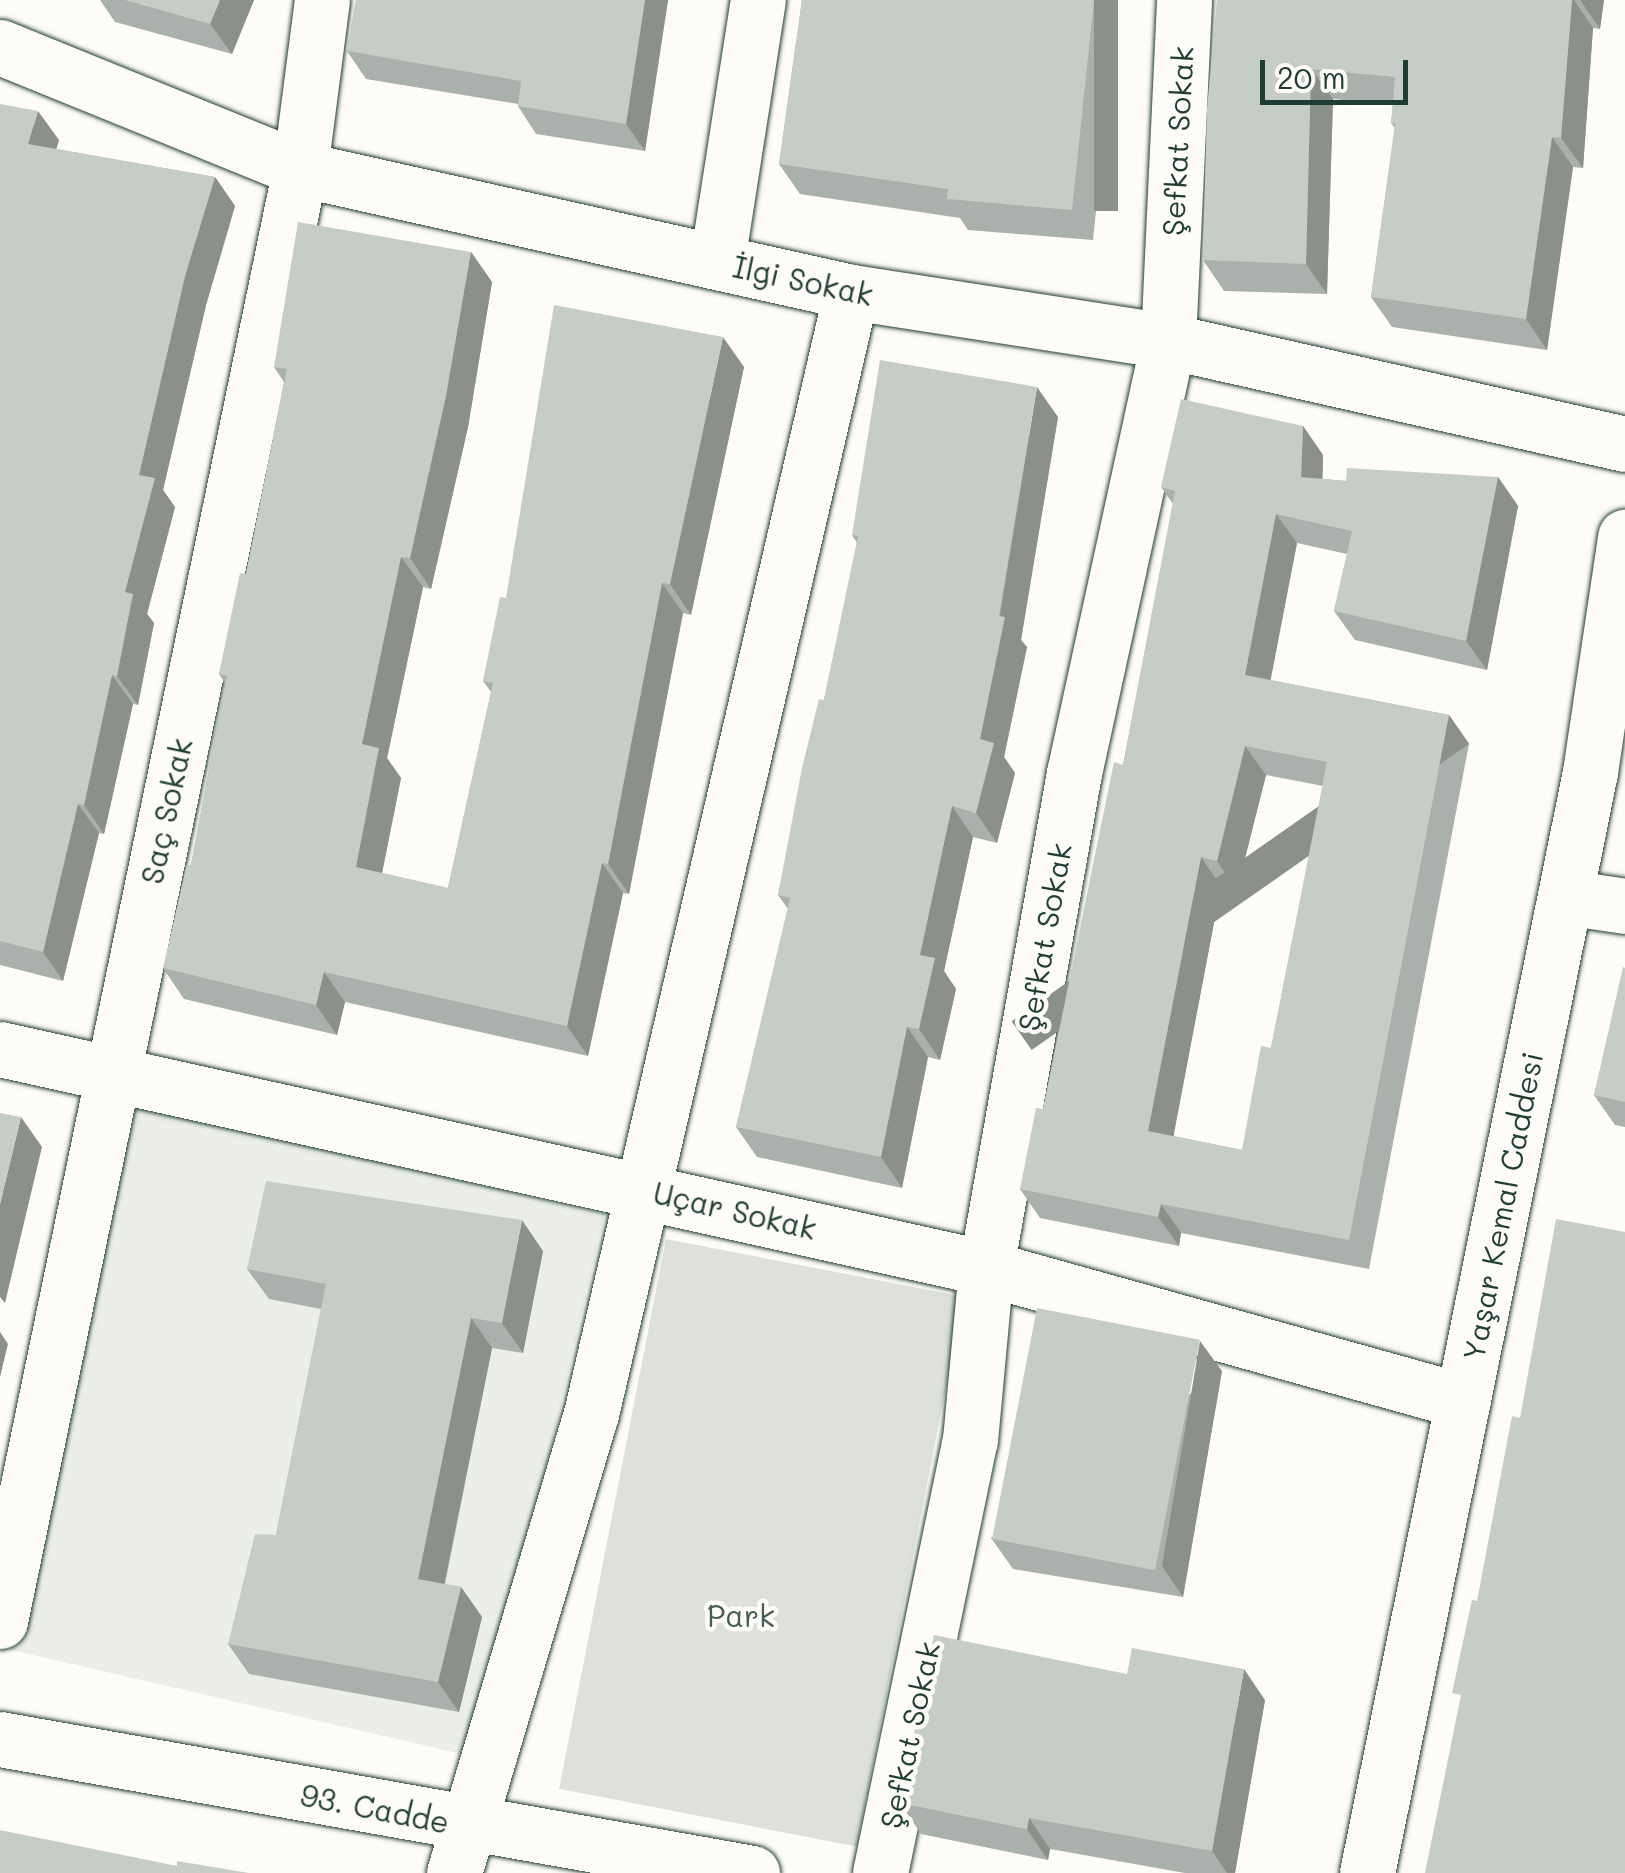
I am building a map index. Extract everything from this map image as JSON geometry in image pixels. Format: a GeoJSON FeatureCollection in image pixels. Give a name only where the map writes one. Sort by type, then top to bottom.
{"type":"FeatureCollection","features":[{"type":"Feature","properties":{"kind":"street","name":"Saç Sokak"},"geometry":{"type":"LineString","coordinates":[[0,1621],[300,169],[322,0]]}},
{"type":"Feature","properties":{"kind":"street"},"geometry":{"type":"LineString","coordinates":[[717,262],[758,0]]}},
{"type":"Feature","properties":{"kind":"street","name":"Şefkat Sokak"},"geometry":{"type":"LineString","coordinates":[[880,1873],[970,1440],[986,1268],[1074,773],[1168,341],[1184,0]]}},
{"type":"Feature","properties":{"kind":"street","name":"İlgi Sokak"},"geometry":{"type":"LineString","coordinates":[[0,47],[300,169],[851,292],[1168,341],[1625,444]]}},
{"type":"Feature","properties":{"kind":"street"},"geometry":{"type":"LineString","coordinates":[[462,1849],[591,1414],[851,292]]}},
{"type":"Feature","properties":{"kind":"street","name":"Yaşar Kemal Caddesi"},"geometry":{"type":"LineString","coordinates":[[1367,1873],[1590,772],[1625,537]]}},
{"type":"Feature","properties":{"kind":"street"},"geometry":{"type":"LineString","coordinates":[[1564,897],[1625,906]]}},
{"type":"Feature","properties":{"kind":"street","name":"Uçar Sokak"},"geometry":{"type":"LineString","coordinates":[[0,1048],[986,1268],[1462,1401]]}},
{"type":"Feature","properties":{"kind":"street","name":"93. Cadde"},"geometry":{"type":"LineString","coordinates":[[0,1738],[462,1849],[752,1873]]}},
{"type":"Feature","properties":{"kind":"shaded area"},"geometry":{"type":"Polygon","coordinates":[[[136,1106],[605,1214],[479,1758],[10,1650],[136,1106]]]}},
{"type":"Feature","properties":{"kind":"green space","name":"Park"},"geometry":{"type":"Polygon","coordinates":[[[666,1239],[963,1297],[857,1847],[559,1789],[666,1239]]]}},
{"type":"Feature","properties":{"kind":"building"},"geometry":{"type":"Polygon","coordinates":[[[125,0],[220,0],[210,24],[125,0]]]}},
{"type":"Feature","properties":{"kind":"building"},"geometry":{"type":"Polygon","coordinates":[[[356,0],[645,0],[626,124],[518,106],[521,81],[347,51],[356,0]]]}},
{"type":"Feature","properties":{"kind":"building"},"geometry":{"type":"Polygon","coordinates":[[[802,0],[1094,0],[1072,210],[947,199],[948,189],[779,164],[802,0]]]}},
{"type":"Feature","properties":{"kind":"building"},"geometry":{"type":"Polygon","coordinates":[[[1217,0],[1572,0],[1561,138],[1552,137],[1526,319],[1371,297],[1395,124],[1391,123],[1395,77],[1311,69],[1306,264],[1203,260],[1207,109],[1217,0]]]}},
{"type":"Feature","properties":{"kind":"building"},"geometry":{"type":"Polygon","coordinates":[[[0,104],[38,111],[28,144],[215,177],[185,276],[139,475],[155,478],[125,592],[133,594],[117,676],[112,675],[84,805],[78,804],[43,952],[0,941],[0,104]]]}},
{"type":"Feature","properties":{"kind":"building"},"geometry":{"type":"Polygon","coordinates":[[[298,222],[471,252],[446,396],[410,558],[401,557],[362,744],[379,748],[356,867],[448,888],[493,683],[483,681],[500,597],[506,598],[554,305],[723,337],[670,584],[662,583],[608,864],[602,863],[567,1026],[324,972],[316,1005],[163,968],[187,864],[191,865],[227,676],[219,674],[240,573],[246,574],[287,369],[274,367],[298,222]]]}},
{"type":"Feature","properties":{"kind":"building"},"geometry":{"type":"Polygon","coordinates":[[[880,360],[1037,387],[999,616],[1005,617],[980,739],[994,743],[976,813],[952,806],[920,955],[935,958],[919,1029],[907,1027],[881,1157],[736,1127],[790,898],[778,895],[802,768],[819,699],[824,700],[858,536],[852,535],[880,360]]]}},
{"type":"Feature","properties":{"kind":"building"},"geometry":{"type":"Polygon","coordinates":[[[1181,399],[1303,426],[1301,477],[1346,481],[1347,468],[1498,477],[1466,641],[1334,611],[1352,531],[1276,514],[1245,675],[1449,715],[1349,1240],[1161,1204],[1158,1217],[1020,1189],[1036,1108],[1043,1109],[1114,762],[1123,765],[1175,491],[1161,487],[1181,399]],[[1245,746],[1217,861],[1201,857],[1148,1131],[1242,1150],[1261,1046],[1271,1048],[1327,762],[1245,746]]]}},
{"type":"Feature","properties":{"kind":"building"},"geometry":{"type":"Polygon","coordinates":[[[1625,968],[1625,1102],[1594,1095],[1625,968]]]}},
{"type":"Feature","properties":{"kind":"building"},"geometry":{"type":"Polygon","coordinates":[[[0,1113],[21,1117],[0,1204],[0,1113]]]}},
{"type":"Feature","properties":{"kind":"building"},"geometry":{"type":"Polygon","coordinates":[[[266,1181],[522,1220],[502,1323],[471,1318],[418,1579],[461,1587],[438,1682],[228,1644],[255,1534],[276,1535],[326,1284],[247,1269],[266,1181]]]}},
{"type":"Feature","properties":{"kind":"building"},"geometry":{"type":"Polygon","coordinates":[[[1556,1219],[1625,1232],[1625,1873],[1425,1873],[1461,1695],[1452,1693],[1472,1600],[1477,1601],[1512,1416],[1520,1418],[1556,1219]]]}},
{"type":"Feature","properties":{"kind":"building"},"geometry":{"type":"Polygon","coordinates":[[[1037,1308],[1200,1340],[1155,1570],[992,1539],[1037,1308]]]}},
{"type":"Feature","properties":{"kind":"building"},"geometry":{"type":"Polygon","coordinates":[[[934,1635],[1127,1674],[1132,1648],[1244,1669],[1212,1851],[1029,1818],[1027,1829],[900,1803],[934,1635]]]}},
{"type":"Feature","properties":{"kind":"building"},"geometry":{"type":"Polygon","coordinates":[[[0,1830],[177,1866],[177,1861],[249,1873],[0,1873],[0,1830]]]}}]}
